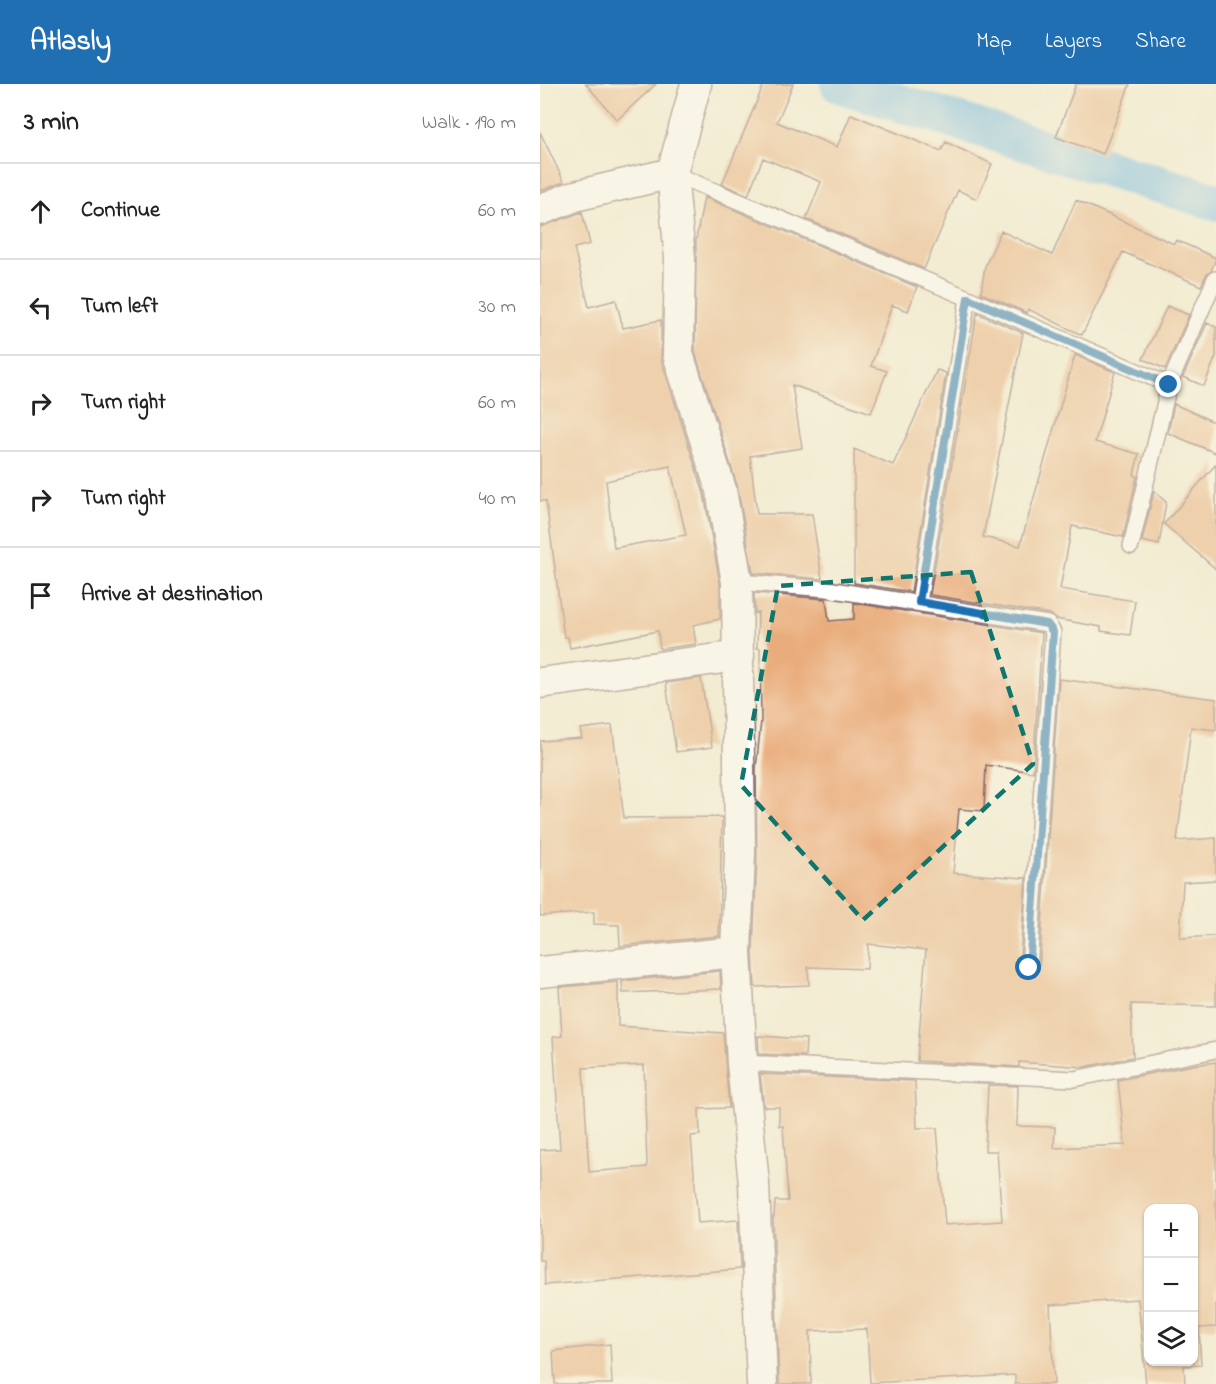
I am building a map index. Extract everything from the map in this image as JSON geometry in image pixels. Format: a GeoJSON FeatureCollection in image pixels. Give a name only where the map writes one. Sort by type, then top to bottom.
{"type":"FeatureCollection","features":[{"type":"Feature","properties":{"kind":"street"},"geometry":{"type":"LineString","coordinates":[[696,84],[672,173],[680,258],[678,354],[721,490],[738,582],[740,853],[736,952],[742,1063],[754,1184],[762,1384]]}},
{"type":"Feature","properties":{"kind":"street"},"geometry":{"type":"LineString","coordinates":[[540,210],[575,196],[672,173]]}},
{"type":"Feature","properties":{"kind":"street"},"geometry":{"type":"LineString","coordinates":[[540,683],[739,656]]}},
{"type":"Feature","properties":{"kind":"street"},"geometry":{"type":"LineString","coordinates":[[540,972],[736,952]]}},
{"type":"Feature","properties":{"kind":"lane"},"geometry":{"type":"LineString","coordinates":[[672,173],[1169,385]]}},
{"type":"Feature","properties":{"kind":"lane"},"geometry":{"type":"LineString","coordinates":[[1131,546],[1169,385],[1215,279]]}},
{"type":"Feature","properties":{"kind":"lane"},"geometry":{"type":"LineString","coordinates":[[919,602],[968,298]]}},
{"type":"Feature","properties":{"kind":"lane"},"geometry":{"type":"LineString","coordinates":[[738,582],[827,589],[1047,624],[1053,632],[1029,968]]}},
{"type":"Feature","properties":{"kind":"lane"},"geometry":{"type":"LineString","coordinates":[[742,1063],[1074,1079],[1216,1050]]}},
{"type":"Feature","properties":{"kind":"highlighted area"},"geometry":{"type":"Polygon","coordinates":[[[971,572],[1033,764],[863,920],[741,785],[778,586],[971,572]]]}},
{"type":"Feature","properties":{"kind":"building"},"geometry":{"type":"Polygon","coordinates":[[[586,84],[656,84],[617,120],[586,84]]]}},
{"type":"Feature","properties":{"kind":"building"},"geometry":{"type":"Polygon","coordinates":[[[764,84],[793,84],[777,122],[837,147],[851,114],[941,151],[946,142],[992,164],[977,199],[958,190],[924,269],[806,219],[821,182],[763,158],[748,195],[722,184],[764,84]]]}},
{"type":"Feature","properties":{"kind":"building"},"geometry":{"type":"Polygon","coordinates":[[[1076,84],[1130,84],[1103,154],[1056,137],[1076,84]]]}},
{"type":"Feature","properties":{"kind":"building"},"geometry":{"type":"Polygon","coordinates":[[[540,132],[564,182],[540,191],[540,132]]]}},
{"type":"Feature","properties":{"kind":"building"},"geometry":{"type":"Polygon","coordinates":[[[704,197],[917,287],[908,311],[892,305],[871,366],[887,371],[871,413],[792,385],[802,448],[750,456],[757,514],[812,514],[822,579],[753,573],[737,485],[695,352],[696,240],[704,197]]]}},
{"type":"Feature","properties":{"kind":"building"},"geometry":{"type":"Polygon","coordinates":[[[1076,200],[1174,244],[1176,240],[1216,258],[1211,271],[1206,275],[1201,286],[1123,252],[1082,335],[1028,309],[1027,313],[981,293],[985,266],[1001,231],[1052,255],[1076,200]]]}},
{"type":"Feature","properties":{"kind":"building"},"geometry":{"type":"Polygon","coordinates":[[[582,212],[590,244],[574,248],[589,307],[616,300],[623,328],[661,320],[661,359],[704,494],[720,584],[720,619],[693,625],[696,644],[660,649],[658,631],[570,648],[568,637],[564,637],[546,501],[540,501],[540,227],[582,212]],[[670,466],[606,481],[614,548],[686,535],[670,466]]]}},
{"type":"Feature","properties":{"kind":"building"},"geometry":{"type":"Polygon","coordinates":[[[1167,306],[1189,315],[1165,369],[1143,359],[1167,306]]]}},
{"type":"Feature","properties":{"kind":"building"},"geometry":{"type":"Polygon","coordinates":[[[977,313],[1023,333],[983,537],[1020,546],[1075,355],[1115,372],[1095,442],[1139,454],[1134,474],[1137,477],[1123,537],[1072,526],[1060,589],[1135,601],[1130,635],[1101,631],[1101,627],[1056,619],[1050,614],[930,595],[977,313]]]}},
{"type":"Feature","properties":{"kind":"building"},"geometry":{"type":"Polygon","coordinates":[[[1207,323],[1216,327],[1216,356],[1204,386],[1183,377],[1207,323]]]}},
{"type":"Feature","properties":{"kind":"building"},"geometry":{"type":"Polygon","coordinates":[[[937,370],[946,373],[911,592],[854,583],[854,449],[893,465],[937,370]]]}},
{"type":"Feature","properties":{"kind":"building"},"geometry":{"type":"Polygon","coordinates":[[[1174,404],[1216,423],[1216,453],[1168,433],[1174,404]]]}},
{"type":"Feature","properties":{"kind":"building"},"geometry":{"type":"Polygon","coordinates":[[[1216,464],[1216,569],[1164,524],[1216,464]]]}},
{"type":"Feature","properties":{"kind":"building"},"geometry":{"type":"Polygon","coordinates":[[[1154,491],[1166,502],[1159,545],[1142,541],[1154,491]]]}},
{"type":"Feature","properties":{"kind":"building"},"geometry":{"type":"Polygon","coordinates":[[[754,593],[826,599],[829,621],[854,619],[854,603],[1042,633],[1033,772],[986,765],[984,811],[959,809],[953,873],[1026,878],[1019,967],[1021,973],[1028,978],[1034,976],[1039,969],[1059,679],[1216,699],[1216,730],[1191,727],[1177,841],[1216,838],[1216,880],[1183,882],[1180,938],[1216,936],[1216,1006],[1131,1004],[1133,1057],[1084,1067],[1019,1062],[1019,1067],[917,1061],[926,950],[868,944],[867,969],[808,967],[809,985],[755,987],[753,952],[757,854],[756,769],[761,721],[760,648],[757,648],[758,612],[755,613],[754,593]]]}},
{"type":"Feature","properties":{"kind":"building"},"geometry":{"type":"Polygon","coordinates":[[[701,678],[712,747],[676,752],[666,683],[701,678]]]}},
{"type":"Feature","properties":{"kind":"building"},"geometry":{"type":"Polygon","coordinates":[[[612,725],[624,818],[722,817],[719,936],[620,946],[619,925],[594,924],[594,912],[540,916],[540,741],[582,738],[580,729],[612,725]]]}},
{"type":"Feature","properties":{"kind":"building"},"geometry":{"type":"Polygon","coordinates":[[[720,971],[721,989],[623,993],[622,981],[720,971]]]}},
{"type":"Feature","properties":{"kind":"building"},"geometry":{"type":"Polygon","coordinates":[[[618,982],[618,1026],[723,1033],[729,1108],[699,1109],[700,1135],[691,1136],[698,1223],[738,1220],[740,1269],[545,1285],[544,1261],[540,1261],[540,1150],[560,1149],[553,1037],[562,1036],[559,987],[618,982]],[[644,1065],[583,1068],[589,1172],[647,1167],[644,1065]]]}},
{"type":"Feature","properties":{"kind":"building"},"geometry":{"type":"Polygon","coordinates":[[[758,1036],[806,1039],[805,1056],[759,1054],[758,1036]]]}},
{"type":"Feature","properties":{"kind":"building"},"geometry":{"type":"Polygon","coordinates":[[[1216,1062],[1216,1327],[1199,1328],[1201,1365],[1198,1365],[1198,1204],[1144,1204],[1144,1363],[1138,1299],[1050,1305],[1054,1384],[1015,1384],[1015,1375],[870,1383],[867,1329],[810,1331],[811,1384],[779,1384],[773,1217],[775,1201],[788,1201],[783,1126],[779,1126],[779,1107],[764,1107],[760,1074],[915,1081],[917,1128],[937,1128],[945,1225],[1002,1221],[997,1151],[985,1151],[988,1085],[1018,1086],[1017,1126],[1055,1127],[1054,1148],[1125,1145],[1118,1080],[1216,1062]]]}},
{"type":"Feature","properties":{"kind":"building"},"geometry":{"type":"Polygon","coordinates":[[[610,1344],[612,1384],[555,1384],[553,1351],[610,1344]]]}},
{"type":"Feature","properties":{"kind":"building"},"geometry":{"type":"Polygon","coordinates":[[[1144,1366],[1184,1366],[1185,1384],[1146,1384],[1144,1366]]]}},
{"type":"Feature","properties":{"kind":"waterway"},"geometry":{"type":"LineString","coordinates":[[839,84],[1216,202]]}},
{"type":"Feature","properties":{"kind":"route"},"geometry":{"type":"LineString","coordinates":[[1029,968],[1053,632],[1047,624],[919,602],[968,298],[1169,385]]}}]}
